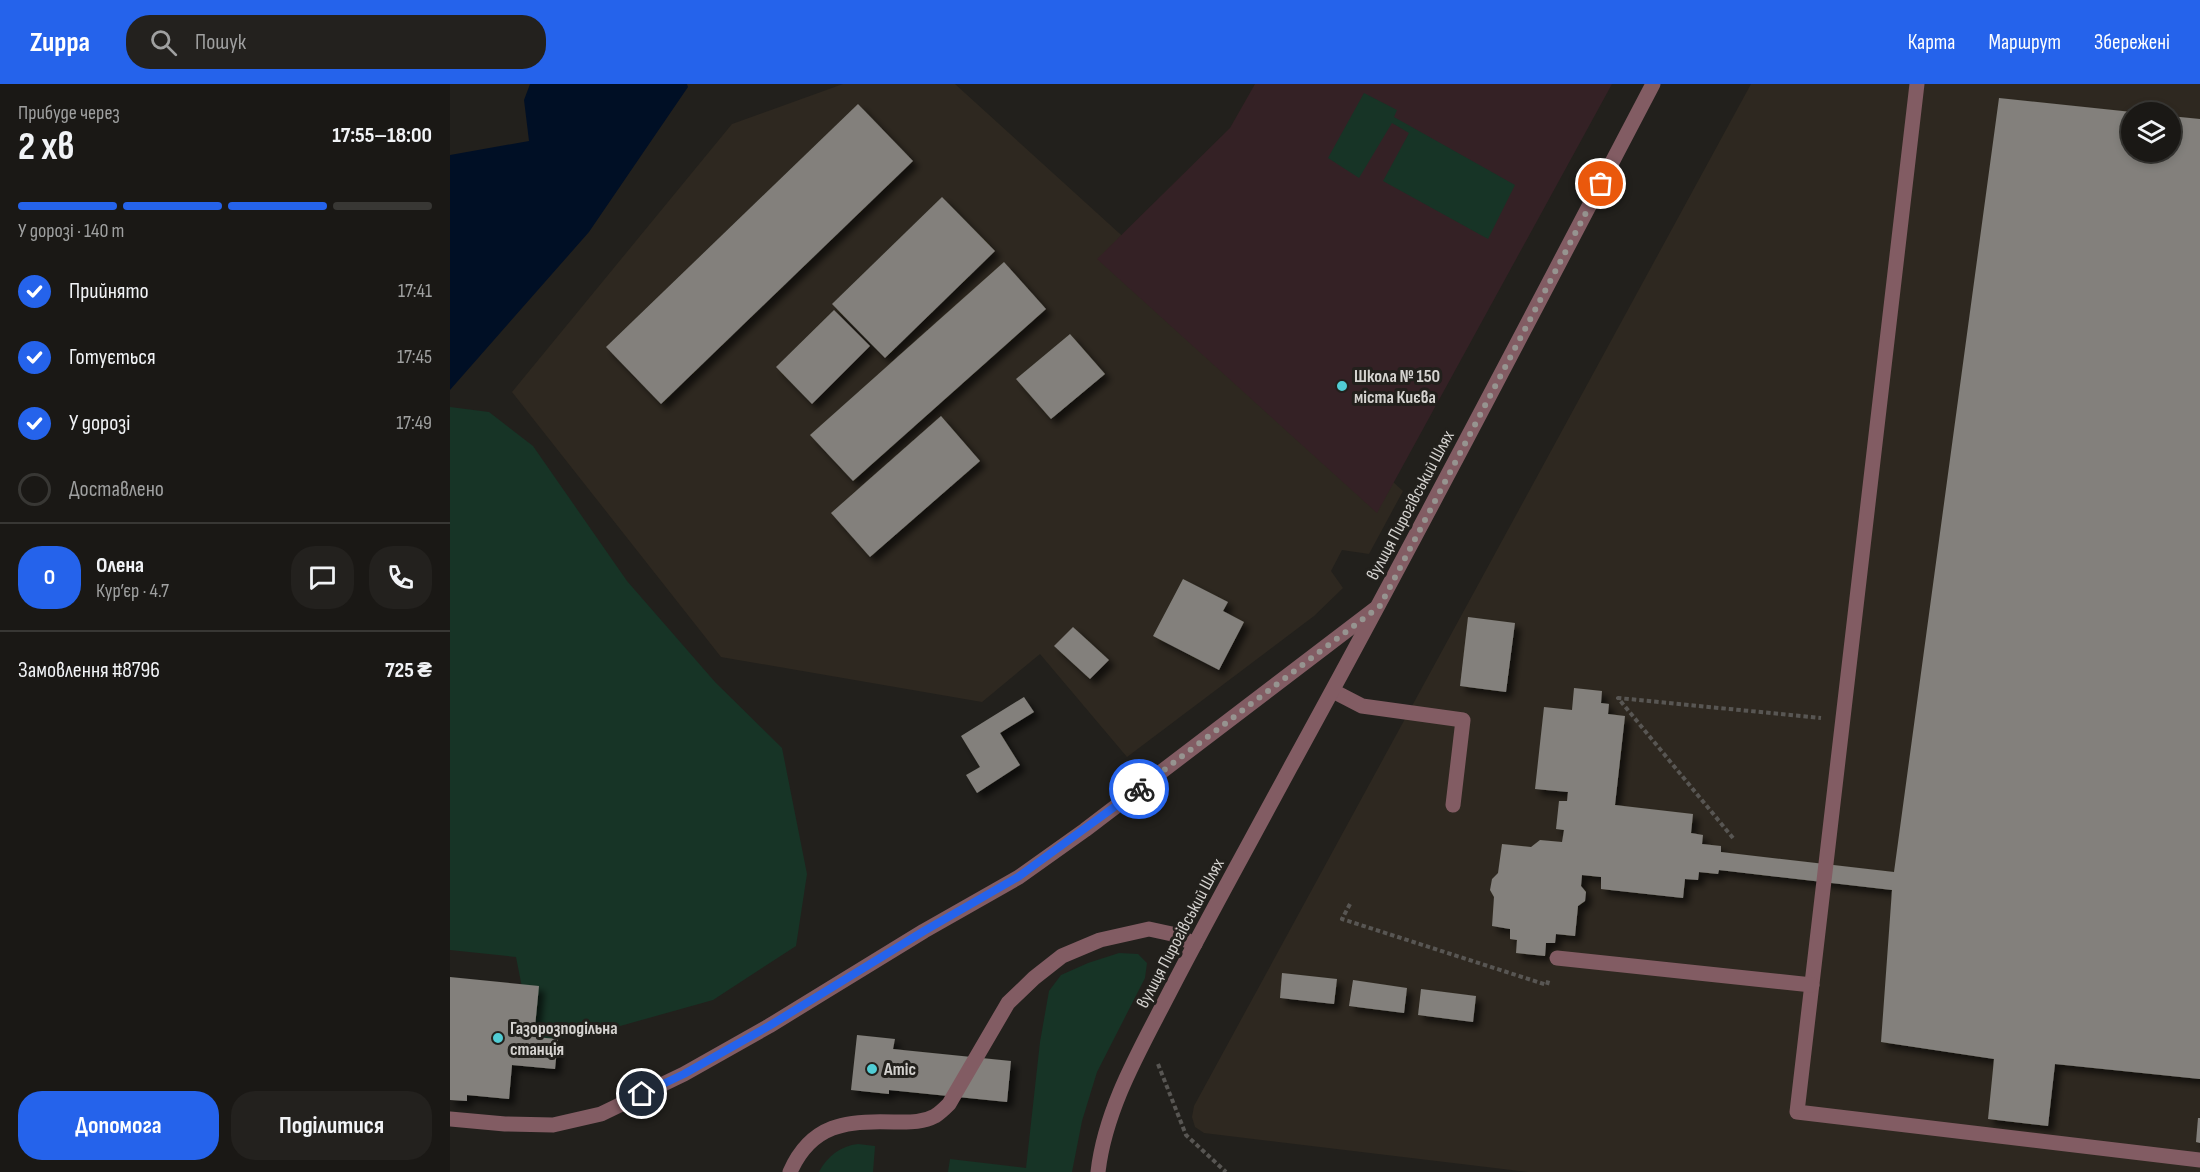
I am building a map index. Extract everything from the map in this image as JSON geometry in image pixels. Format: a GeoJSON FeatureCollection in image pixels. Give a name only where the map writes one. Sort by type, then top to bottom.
{"type":"FeatureCollection","features":[{"type":"Feature","properties":{"kind":"street","name":"вулиця Пирогівський Шлях"},"geometry":{"type":"LineString","coordinates":[[1098,1172],[1108,1127],[1122,1089],[1148,1036],[1195,944],[1380,606],[1653,84]]}},
{"type":"Feature","properties":{"kind":"street"},"geometry":{"type":"LineString","coordinates":[[1917,84],[1797,1112],[2200,1160]]}},
{"type":"Feature","properties":{"kind":"street"},"geometry":{"type":"LineString","coordinates":[[450,1119],[553,1125],[601,1114],[684,1074],[769,1026],[924,931],[1018,877],[1094,823],[1380,606]]}},
{"type":"Feature","properties":{"kind":"street"},"geometry":{"type":"LineString","coordinates":[[1333,691],[1362,706],[1463,720],[1453,805]]}},
{"type":"Feature","properties":{"kind":"street"},"geometry":{"type":"LineString","coordinates":[[790,1172],[809,1141],[830,1127],[859,1121],[916,1122],[935,1116],[949,1104],[1008,1004],[1034,978],[1062,956],[1100,940],[1149,928],[1172,934],[1195,944]]}},
{"type":"Feature","properties":{"kind":"street"},"geometry":{"type":"LineString","coordinates":[[1557,958],[1812,985]]}},
{"type":"Feature","properties":{"kind":"path"},"geometry":{"type":"LineString","coordinates":[[1733,838],[1618,698],[1843,720]]}},
{"type":"Feature","properties":{"kind":"path"},"geometry":{"type":"LineString","coordinates":[[1350,904],[1342,919],[1547,985],[1557,958]]}},
{"type":"Feature","properties":{"kind":"path"},"geometry":{"type":"LineString","coordinates":[[1148,1036],[1185,1135],[1226,1172]]}},
{"type":"Feature","properties":{"kind":"shaded area"},"geometry":{"type":"Polygon","coordinates":[[[843,84],[955,84],[1403,491],[1369,554],[1342,550],[1331,571],[1343,588],[1314,616],[1127,757],[1040,654],[982,702],[721,657],[512,392],[732,124],[843,84]]]}},
{"type":"Feature","properties":{"kind":"shaded area","name":"Школа № 150 міста Києва"},"geometry":{"type":"Polygon","coordinates":[[[1255,84],[1612,84],[1377,513],[1097,259],[1230,128],[1255,84]]]}},
{"type":"Feature","properties":{"kind":"shaded area"},"geometry":{"type":"Polygon","coordinates":[[[1751,84],[2200,84],[2200,1172],[1529,1172],[1204,1133],[1195,1127],[1192,1117],[1194,1106],[1751,84]]]}},
{"type":"Feature","properties":{"kind":"green space"},"geometry":{"type":"Polygon","coordinates":[[[1364,93],[1397,110],[1394,117],[1515,185],[1488,239],[1383,181],[1409,133],[1392,123],[1359,178],[1328,158],[1364,93]]]}},
{"type":"Feature","properties":{"kind":"green space"},"geometry":{"type":"Polygon","coordinates":[[[450,407],[489,412],[533,446],[627,581],[715,682],[782,748],[807,874],[796,946],[713,1000],[613,1028],[533,1043],[516,957],[450,950],[450,407]]]}},
{"type":"Feature","properties":{"kind":"green space"},"geometry":{"type":"Polygon","coordinates":[[[1119,953],[1138,954],[1147,963],[1145,978],[1097,1072],[1082,1121],[1072,1172],[948,1172],[950,1159],[1026,1168],[1040,1042],[1049,991],[1061,975],[1119,953]]]}},
{"type":"Feature","properties":{"kind":"green space"},"geometry":{"type":"Polygon","coordinates":[[[858,1144],[875,1146],[873,1172],[819,1172],[835,1153],[858,1144]]]}},
{"type":"Feature","properties":{"kind":"water"},"geometry":{"type":"Polygon","coordinates":[[[530,84],[687,84],[688,87],[589,232],[450,390],[450,155],[529,141],[524,100],[530,84]]]}},
{"type":"Feature","properties":{"kind":"building"},"geometry":{"type":"Polygon","coordinates":[[[1999,98],[2121,111],[2121,162],[2181,162],[2181,117],[2200,119],[2200,1079],[2055,1064],[2048,1126],[1988,1119],[1994,1059],[1881,1042],[1892,890],[1719,870],[1718,874],[1699,872],[1698,880],[1685,879],[1683,898],[1601,889],[1601,877],[1582,875],[1581,886],[1586,892],[1585,901],[1578,906],[1575,936],[1556,934],[1555,943],[1546,943],[1545,956],[1516,953],[1517,940],[1510,939],[1510,929],[1492,926],[1494,897],[1490,890],[1492,879],[1498,873],[1502,844],[1531,847],[1540,840],[1562,842],[1564,830],[1556,829],[1559,801],[1567,801],[1568,792],[1535,789],[1544,707],[1572,710],[1574,688],[1602,691],[1601,703],[1609,704],[1608,714],[1625,716],[1615,805],[1693,814],[1691,833],[1703,835],[1702,844],[1721,846],[1721,852],[1894,872],[1999,98]]]}},
{"type":"Feature","properties":{"kind":"building"},"geometry":{"type":"Polygon","coordinates":[[[858,104],[913,161],[661,404],[606,347],[858,104]]]}},
{"type":"Feature","properties":{"kind":"building"},"geometry":{"type":"Polygon","coordinates":[[[942,197],[995,251],[885,358],[832,304],[942,197]]]}},
{"type":"Feature","properties":{"kind":"building"},"geometry":{"type":"Polygon","coordinates":[[[1004,262],[1046,309],[853,481],[810,435],[1004,262]]]}},
{"type":"Feature","properties":{"kind":"building"},"geometry":{"type":"Polygon","coordinates":[[[834,310],[870,346],[812,404],[776,367],[834,310]]]}},
{"type":"Feature","properties":{"kind":"building"},"geometry":{"type":"Polygon","coordinates":[[[1070,334],[1105,374],[1051,419],[1016,379],[1070,334]]]}},
{"type":"Feature","properties":{"kind":"building"},"geometry":{"type":"Polygon","coordinates":[[[941,416],[980,461],[870,557],[831,513],[941,416]]]}},
{"type":"Feature","properties":{"kind":"building"},"geometry":{"type":"Polygon","coordinates":[[[1183,579],[1228,602],[1223,611],[1244,622],[1219,670],[1153,636],[1183,579]]]}},
{"type":"Feature","properties":{"kind":"building"},"geometry":{"type":"Polygon","coordinates":[[[1468,617],[1515,623],[1506,692],[1460,686],[1468,617]]]}},
{"type":"Feature","properties":{"kind":"building"},"geometry":{"type":"Polygon","coordinates":[[[1073,627],[1109,660],[1090,679],[1054,646],[1073,627]]]}},
{"type":"Feature","properties":{"kind":"building"},"geometry":{"type":"Polygon","coordinates":[[[1024,697],[1034,712],[1000,733],[1020,765],[977,793],[966,775],[980,767],[961,736],[1024,697]]]}},
{"type":"Feature","properties":{"kind":"building"},"geometry":{"type":"Polygon","coordinates":[[[1282,973],[1337,979],[1334,1004],[1280,998],[1282,973]]]}},
{"type":"Feature","properties":{"kind":"building","name":"Газорозподільна станція"},"geometry":{"type":"Polygon","coordinates":[[[450,977],[539,986],[534,1037],[558,1039],[555,1069],[512,1065],[509,1099],[467,1095],[467,1101],[450,1100],[450,977]]]}},
{"type":"Feature","properties":{"kind":"building"},"geometry":{"type":"Polygon","coordinates":[[[1353,980],[1407,988],[1404,1013],[1349,1006],[1353,980]]]}},
{"type":"Feature","properties":{"kind":"building"},"geometry":{"type":"Polygon","coordinates":[[[1421,989],[1476,996],[1473,1022],[1418,1015],[1421,989]]]}},
{"type":"Feature","properties":{"kind":"building"},"geometry":{"type":"Polygon","coordinates":[[[857,1035],[895,1039],[893,1049],[1011,1061],[1007,1102],[889,1090],[889,1094],[851,1090],[857,1035]]]}},
{"type":"Feature","properties":{"kind":"building"},"geometry":{"type":"Polygon","coordinates":[[[2198,1118],[2200,1118],[2200,1143],[2196,1142],[2198,1118]]]}},
{"type":"Feature","properties":{"kind":"way so far"},"geometry":{"type":"LineString","coordinates":[[1139,789],[1380,606],[1601,184]]}},
{"type":"Feature","properties":{"kind":"place","name":"Школа № 150 міста Києва"},"geometry":{"type":"Point","coordinates":[1342,386]}},
{"type":"Feature","properties":{"kind":"place","name":"Газорозподільна станція"},"geometry":{"type":"Point","coordinates":[498,1038]}},
{"type":"Feature","properties":{"kind":"place","name":"Amic"},"geometry":{"type":"Point","coordinates":[872,1069]}},
{"type":"Feature","properties":{"kind":"route"},"geometry":{"type":"LineString","coordinates":[[642,1094],[684,1074],[769,1026],[924,931],[1018,877],[1139,789]]}}]}
